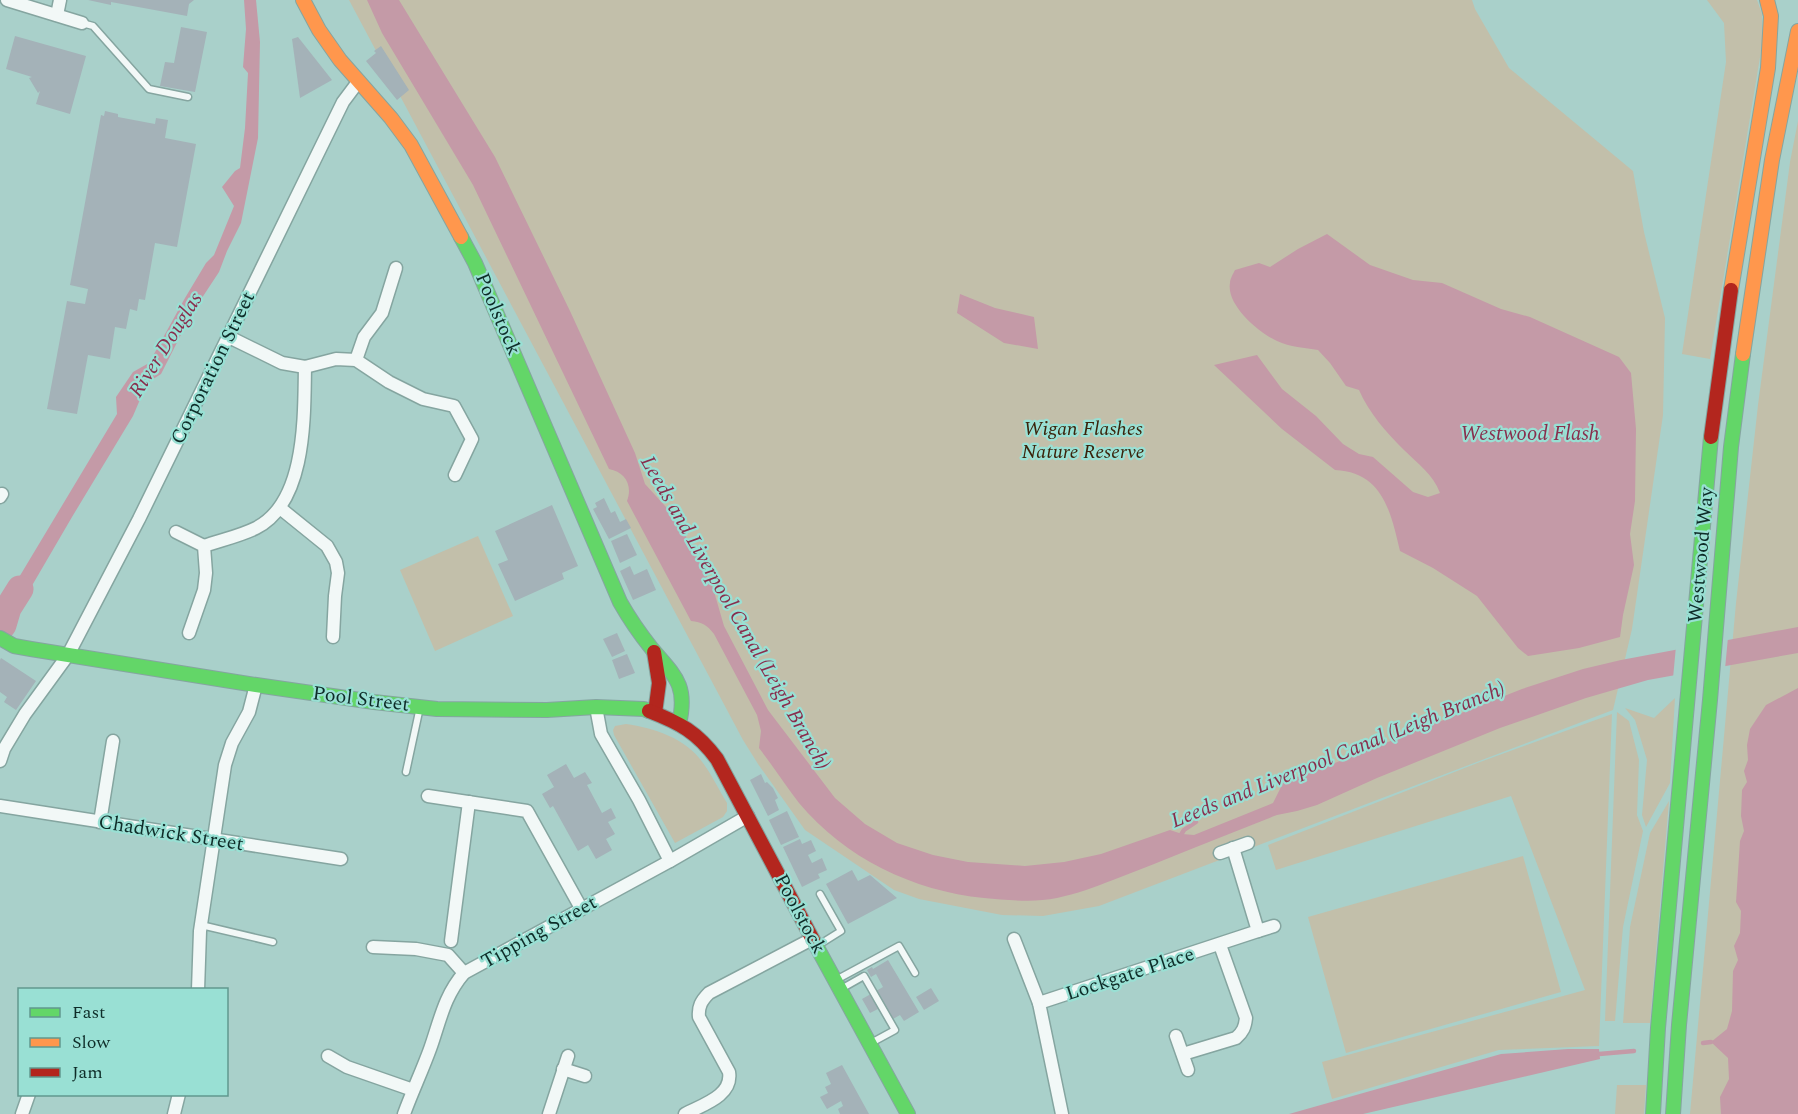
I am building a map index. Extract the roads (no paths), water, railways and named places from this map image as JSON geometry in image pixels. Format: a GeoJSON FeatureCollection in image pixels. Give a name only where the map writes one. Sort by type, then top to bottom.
{"type":"FeatureCollection","features":[{"type":"Feature","properties":{"kind":"main road","name":"Poolstock"},"geometry":{"type":"LineString","coordinates":[[303,0],[324,38],[411,145],[475,263],[620,602],[633,624],[678,680],[683,702],[679,724]]}},
{"type":"Feature","properties":{"kind":"main road","name":"Westwood Way"},"geometry":{"type":"LineString","coordinates":[[1653,1114],[1658,1028],[1709,460],[1727,309],[1768,68],[1771,16],[1767,0]]}},
{"type":"Feature","properties":{"kind":"main road","name":"Westwood Way"},"geometry":{"type":"LineString","coordinates":[[1673,1114],[1731,447],[1772,160],[1798,31]]}},
{"type":"Feature","properties":{"kind":"main road","name":"Pool Street"},"geometry":{"type":"LineString","coordinates":[[0,638],[15,646],[374,702],[437,708],[548,710],[596,707],[632,708],[655,713]]}},
{"type":"Feature","properties":{"kind":"main road","name":"Poolstock"},"geometry":{"type":"LineString","coordinates":[[654,651],[660,674],[655,713],[696,734],[711,750],[908,1114]]}},
{"type":"Feature","properties":{"kind":"street"},"geometry":{"type":"LineString","coordinates":[[7,0],[82,23]]}},
{"type":"Feature","properties":{"kind":"street"},"geometry":{"type":"LineString","coordinates":[[57,15],[60,0]]}},
{"type":"Feature","properties":{"kind":"street","name":"Corporation Street"},"geometry":{"type":"LineString","coordinates":[[0,761],[4,749],[25,714],[68,655],[139,519],[343,102],[358,82]]}},
{"type":"Feature","properties":{"kind":"street"},"geometry":{"type":"LineString","coordinates":[[356,360],[364,337],[382,313],[396,268]]}},
{"type":"Feature","properties":{"kind":"street"},"geometry":{"type":"LineString","coordinates":[[229,337],[282,363],[305,367],[336,358],[356,360],[389,382],[423,399],[454,406],[472,440],[455,475]]}},
{"type":"Feature","properties":{"kind":"street"},"geometry":{"type":"LineString","coordinates":[[176,532],[204,546],[258,528],[280,508],[291,488],[301,445],[305,367]]}},
{"type":"Feature","properties":{"kind":"street"},"geometry":{"type":"LineString","coordinates":[[280,508],[327,546],[336,562],[338,573],[333,637]]}},
{"type":"Feature","properties":{"kind":"street"},"geometry":{"type":"LineString","coordinates":[[189,633],[204,590],[206,573],[204,546]]}},
{"type":"Feature","properties":{"kind":"street"},"geometry":{"type":"LineString","coordinates":[[198,988],[201,925],[225,765],[232,743],[249,712],[256,685]]}},
{"type":"Feature","properties":{"kind":"street"},"geometry":{"type":"LineString","coordinates":[[596,707],[601,734],[639,800],[670,861]]}},
{"type":"Feature","properties":{"kind":"street"},"geometry":{"type":"LineString","coordinates":[[100,822],[113,741]]}},
{"type":"Feature","properties":{"kind":"street"},"geometry":{"type":"LineString","coordinates":[[428,795],[527,811],[581,908]]}},
{"type":"Feature","properties":{"kind":"street"},"geometry":{"type":"LineString","coordinates":[[451,941],[469,802]]}},
{"type":"Feature","properties":{"kind":"street","name":"Chadwick Street"},"geometry":{"type":"LineString","coordinates":[[0,806],[341,859]]}},
{"type":"Feature","properties":{"kind":"street","name":"Tipping Street"},"geometry":{"type":"LineString","coordinates":[[404,1114],[447,998],[455,983],[464,973],[748,816]]}},
{"type":"Feature","properties":{"kind":"street"},"geometry":{"type":"LineString","coordinates":[[1220,853],[1248,843]]}},
{"type":"Feature","properties":{"kind":"street"},"geometry":{"type":"LineString","coordinates":[[1233,848],[1258,931]]}},
{"type":"Feature","properties":{"kind":"street","name":"Lockgate Place"},"geometry":{"type":"LineString","coordinates":[[1039,1003],[1275,926]]}},
{"type":"Feature","properties":{"kind":"street","name":"Lockgate Place"},"geometry":{"type":"LineString","coordinates":[[1014,939],[1039,1003],[1062,1114]]}},
{"type":"Feature","properties":{"kind":"street"},"geometry":{"type":"LineString","coordinates":[[686,1114],[720,1095],[726,1090],[730,1079],[729,1072],[699,1017],[698,1010],[703,999],[708,993],[723,985],[814,942]]}},
{"type":"Feature","properties":{"kind":"street","name":"Lockgate Place"},"geometry":{"type":"LineString","coordinates":[[1183,1054],[1236,1038],[1241,1034],[1245,1024],[1246,1018],[1220,945]]}},
{"type":"Feature","properties":{"kind":"street"},"geometry":{"type":"LineString","coordinates":[[373,947],[416,949],[448,955],[464,973]]}},
{"type":"Feature","properties":{"kind":"street"},"geometry":{"type":"LineString","coordinates":[[1176,1036],[1188,1070]]}},
{"type":"Feature","properties":{"kind":"street"},"geometry":{"type":"LineString","coordinates":[[328,1056],[347,1066],[413,1090]]}},
{"type":"Feature","properties":{"kind":"street"},"geometry":{"type":"LineString","coordinates":[[549,1114],[568,1056]]}},
{"type":"Feature","properties":{"kind":"street"},"geometry":{"type":"LineString","coordinates":[[563,1069],[585,1076]]}},
{"type":"Feature","properties":{"kind":"street"},"geometry":{"type":"LineString","coordinates":[[22,1114],[29,1096]]}},
{"type":"Feature","properties":{"kind":"street"},"geometry":{"type":"LineString","coordinates":[[174,1114],[179,1096]]}},
{"type":"Feature","properties":{"kind":"lane"},"geometry":{"type":"LineString","coordinates":[[82,23],[93,26],[149,89],[188,97]]}},
{"type":"Feature","properties":{"kind":"lane"},"geometry":{"type":"LineString","coordinates":[[406,772],[420,707]]}},
{"type":"Feature","properties":{"kind":"lane"},"geometry":{"type":"LineString","coordinates":[[814,942],[841,931],[820,894]]}},
{"type":"Feature","properties":{"kind":"lane"},"geometry":{"type":"LineString","coordinates":[[201,925],[273,942]]}},
{"type":"Feature","properties":{"kind":"lane"},"geometry":{"type":"LineString","coordinates":[[838,985],[899,946],[915,973]]}},
{"type":"Feature","properties":{"kind":"lane"},"geometry":{"type":"LineString","coordinates":[[838,985],[864,976],[895,1030],[870,1044]]}},
{"type":"Feature","properties":{"kind":"water"},"geometry":{"type":"Polygon","coordinates":[[[244,0],[256,0],[260,42],[258,138],[241,223],[219,272],[192,313],[161,374],[147,383],[133,416],[9,625],[0,621],[6,599],[117,414],[116,397],[133,372],[149,363],[206,263],[214,255],[234,206],[222,187],[240,168],[245,128],[248,73],[243,67],[246,29],[244,0]]]}},
{"type":"Feature","properties":{"kind":"water"},"geometry":{"type":"Polygon","coordinates":[[[367,0],[399,0],[495,157],[570,311],[635,453],[645,484],[676,518],[713,588],[724,626],[768,710],[835,798],[865,824],[897,843],[933,855],[968,862],[1025,866],[1064,862],[1101,854],[1170,830],[1194,835],[1273,803],[1285,779],[1302,776],[1522,689],[1583,669],[1798,627],[1798,653],[1648,680],[1586,698],[1500,728],[1317,805],[1277,815],[1106,883],[1064,896],[1048,900],[1020,901],[984,898],[932,888],[906,879],[859,855],[817,823],[799,803],[759,748],[761,731],[757,715],[714,634],[704,624],[691,621],[627,501],[629,490],[626,480],[619,473],[609,469],[473,185],[382,33],[367,0]]]}},
{"type":"Feature","properties":{"kind":"water","name":"Westwood Flash"},"geometry":{"type":"Polygon","coordinates":[[[1327,234],[1370,265],[1413,280],[1442,283],[1501,309],[1530,317],[1619,357],[1631,373],[1636,429],[1635,501],[1630,534],[1634,565],[1620,637],[1579,648],[1528,656],[1518,648],[1477,596],[1433,568],[1400,551],[1388,509],[1374,486],[1351,472],[1335,470],[1282,429],[1214,365],[1257,355],[1282,389],[1316,416],[1343,444],[1359,454],[1373,457],[1413,492],[1428,497],[1440,493],[1429,475],[1378,422],[1359,390],[1346,386],[1318,350],[1287,345],[1270,337],[1245,317],[1233,300],[1230,283],[1235,270],[1259,263],[1270,267],[1327,234]]]}},
{"type":"Feature","properties":{"kind":"water"},"geometry":{"type":"Polygon","coordinates":[[[960,294],[995,308],[1034,317],[1038,349],[1004,343],[957,313],[960,294]]]}},
{"type":"Feature","properties":{"kind":"water"},"geometry":{"type":"Polygon","coordinates":[[[1798,688],[1798,1114],[1721,1114],[1720,1097],[1729,1079],[1728,1058],[1711,1042],[1727,1029],[1732,1011],[1733,971],[1738,960],[1734,946],[1740,933],[1741,911],[1736,902],[1740,841],[1744,831],[1741,816],[1742,790],[1747,782],[1744,771],[1748,760],[1747,745],[1750,729],[1766,705],[1798,688]]]}},
{"type":"Feature","properties":{"kind":"water"},"geometry":{"type":"Polygon","coordinates":[[[1599,1049],[1600,1059],[1363,1114],[1289,1114],[1501,1054],[1599,1049]]]}},
{"type":"Feature","properties":{"kind":"waterway","name":"River Douglas"},"geometry":{"type":"LineString","coordinates":[[0,629],[8,608],[20,589]]}},
{"type":"Feature","properties":{"kind":"waterway","name":"Leeds and Liverpool Canal (Leigh Branch)"},"geometry":{"type":"LineString","coordinates":[[1179,838],[1184,830],[1196,822]]}},
{"type":"Feature","properties":{"kind":"waterway"},"geometry":{"type":"LineString","coordinates":[[1703,1043],[1711,1042]]}},
{"type":"Feature","properties":{"kind":"waterway"},"geometry":{"type":"LineString","coordinates":[[1599,1054],[1634,1051]]}},
{"type":"Feature","properties":{"kind":"park label","name":"Wigan Flashes Nature Reserve"},"geometry":{"type":"Point","coordinates":[1083,440]}}]}
